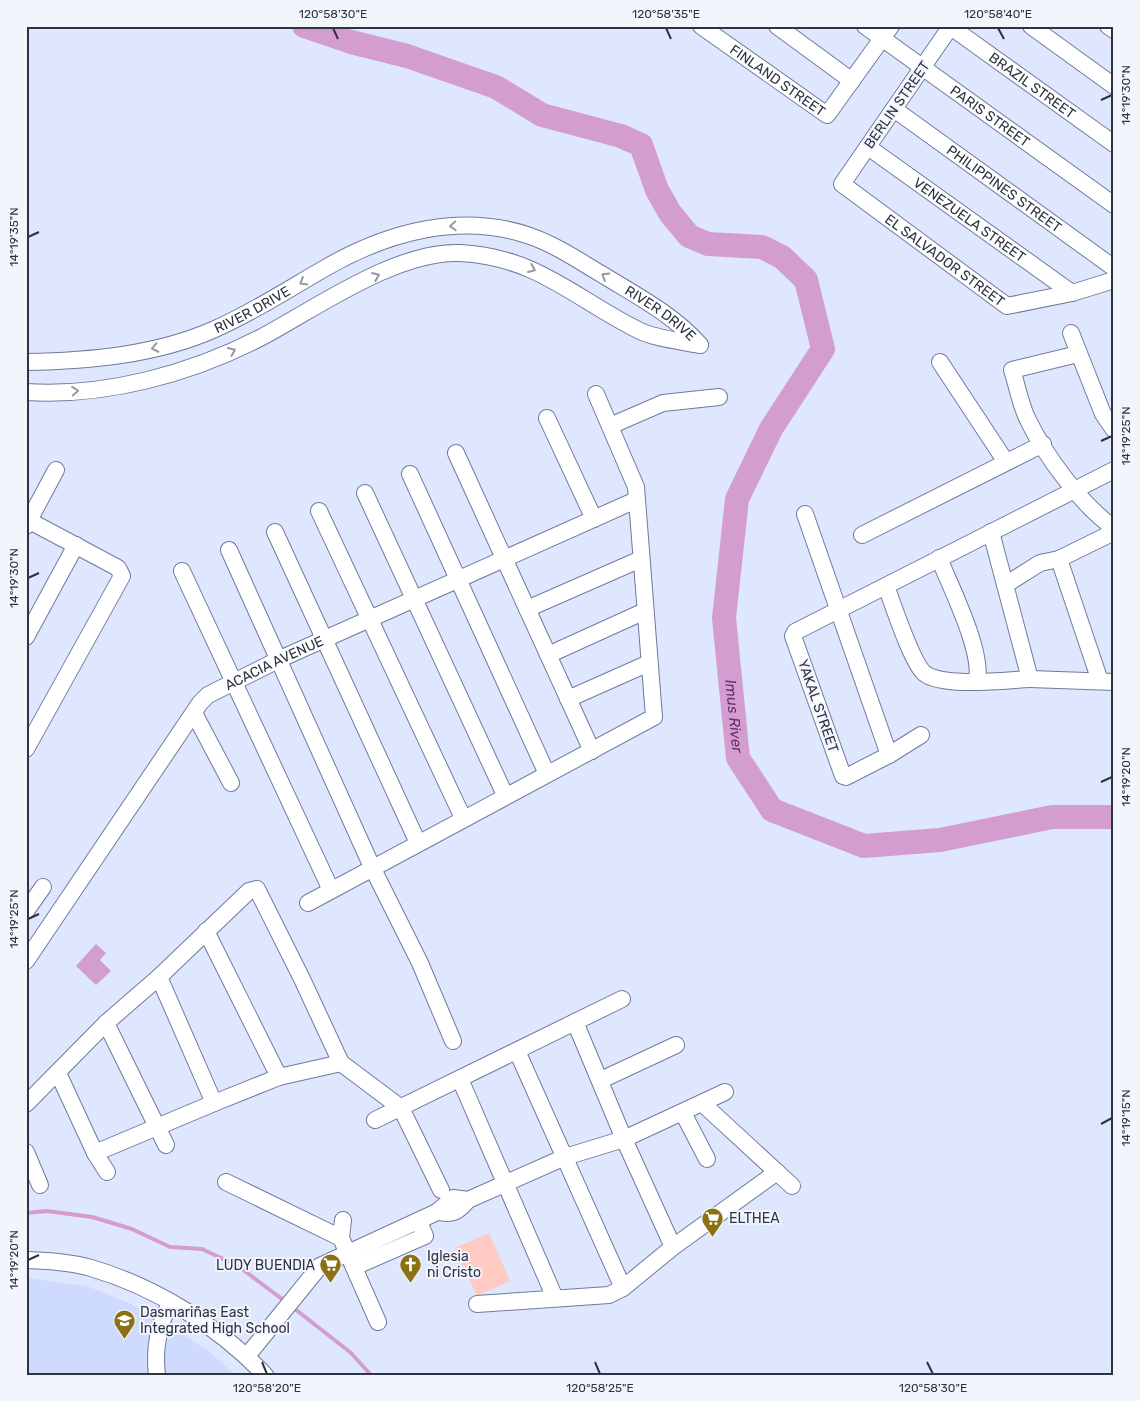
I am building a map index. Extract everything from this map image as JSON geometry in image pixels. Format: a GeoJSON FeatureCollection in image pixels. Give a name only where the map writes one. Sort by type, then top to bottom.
{"type":"FeatureCollection","features":[{"type":"Feature","properties":{"kind":"street","name":"FINLAND STREET"},"geometry":{"type":"LineString","coordinates":[[701,26],[827,115],[886,32]]}},
{"type":"Feature","properties":{"kind":"street"},"geometry":{"type":"LineString","coordinates":[[777,26],[852,81]]}},
{"type":"Feature","properties":{"kind":"street","name":"PARIS STREET"},"geometry":{"type":"LineString","coordinates":[[865,26],[886,32],[922,68],[1114,206]]}},
{"type":"Feature","properties":{"kind":"street"},"geometry":{"type":"LineString","coordinates":[[1032,26],[1114,86]]}},
{"type":"Feature","properties":{"kind":"street"},"geometry":{"type":"LineString","coordinates":[[1108,26],[1114,30]]}},
{"type":"Feature","properties":{"kind":"street","name":"BERLIN STREET"},"geometry":{"type":"LineString","coordinates":[[842,184],[951,27]]}},
{"type":"Feature","properties":{"kind":"street","name":"BRAZIL STREET"},"geometry":{"type":"LineString","coordinates":[[951,27],[1114,144]]}},
{"type":"Feature","properties":{"kind":"street","name":"PHILIPPINES STREET"},"geometry":{"type":"LineString","coordinates":[[894,109],[1114,268]]}},
{"type":"Feature","properties":{"kind":"street","name":"VENEZUELA STREET"},"geometry":{"type":"LineString","coordinates":[[868,147],[1072,293]]}},
{"type":"Feature","properties":{"kind":"street","name":"EL SALVADOR STREET"},"geometry":{"type":"LineString","coordinates":[[842,184],[1007,306],[1072,293],[1114,280]]}},
{"type":"Feature","properties":{"kind":"street","name":"RIVER DRIVE"},"geometry":{"type":"LineString","coordinates":[[26,362],[91,358],[136,352],[172,344],[213,330],[256,309],[329,266],[379,243],[430,228],[458,225],[507,230],[553,246],[666,315],[700,345],[640,331],[533,269],[497,258],[450,254],[414,260],[368,279],[251,342],[174,373],[136,382],[83,390],[26,392]]}},
{"type":"Feature","properties":{"kind":"street"},"geometry":{"type":"LineString","coordinates":[[1071,333],[1103,414],[1114,430]]}},
{"type":"Feature","properties":{"kind":"street"},"geometry":{"type":"LineString","coordinates":[[1005,585],[1016,580],[1040,563],[1059,559],[1114,530],[1101,520],[1075,491],[1043,444],[1027,417],[1012,370],[1078,354]]}},
{"type":"Feature","properties":{"kind":"street"},"geometry":{"type":"LineString","coordinates":[[940,362],[1006,462]]}},
{"type":"Feature","properties":{"kind":"street"},"geometry":{"type":"LineString","coordinates":[[308,903],[505,795],[654,717],[636,487],[596,394]]}},
{"type":"Feature","properties":{"kind":"street"},"geometry":{"type":"LineString","coordinates":[[610,426],[663,403],[719,397]]}},
{"type":"Feature","properties":{"kind":"street"},"geometry":{"type":"LineString","coordinates":[[547,418],[594,519]]}},
{"type":"Feature","properties":{"kind":"street"},"geometry":{"type":"LineString","coordinates":[[862,535],[1043,444]]}},
{"type":"Feature","properties":{"kind":"street"},"geometry":{"type":"LineString","coordinates":[[456,453],[592,751]]}},
{"type":"Feature","properties":{"kind":"street"},"geometry":{"type":"LineString","coordinates":[[27,744],[122,576],[118,568],[76,545],[27,522],[56,470]]}},
{"type":"Feature","properties":{"kind":"street"},"geometry":{"type":"LineString","coordinates":[[838,610],[1114,470]]}},
{"type":"Feature","properties":{"kind":"street"},"geometry":{"type":"LineString","coordinates":[[410,474],[547,774]]}},
{"type":"Feature","properties":{"kind":"street"},"geometry":{"type":"LineString","coordinates":[[365,492],[505,795]]}},
{"type":"Feature","properties":{"kind":"street","name":"ACACIA AVENUE"},"geometry":{"type":"LineString","coordinates":[[27,958],[208,695],[280,659],[636,500]]}},
{"type":"Feature","properties":{"kind":"street"},"geometry":{"type":"LineString","coordinates":[[319,511],[368,620],[463,818]]}},
{"type":"Feature","properties":{"kind":"street"},"geometry":{"type":"LineString","coordinates":[[804,514],[889,755],[921,735]]}},
{"type":"Feature","properties":{"kind":"street"},"geometry":{"type":"LineString","coordinates":[[275,532],[418,843]]}},
{"type":"Feature","properties":{"kind":"street"},"geometry":{"type":"LineString","coordinates":[[991,532],[1030,679]]}},
{"type":"Feature","properties":{"kind":"street"},"geometry":{"type":"LineString","coordinates":[[26,637],[76,545]]}},
{"type":"Feature","properties":{"kind":"street"},"geometry":{"type":"LineString","coordinates":[[230,550],[372,867],[420,962],[453,1041]]}},
{"type":"Feature","properties":{"kind":"street"},"geometry":{"type":"LineString","coordinates":[[939,558],[971,639],[978,669],[977,681]]}},
{"type":"Feature","properties":{"kind":"street"},"geometry":{"type":"LineString","coordinates":[[527,609],[641,559]]}},
{"type":"Feature","properties":{"kind":"street"},"geometry":{"type":"LineString","coordinates":[[886,586],[915,660],[924,673],[937,679],[977,681],[1030,679],[1107,682],[1059,559]]}},
{"type":"Feature","properties":{"kind":"street"},"geometry":{"type":"LineString","coordinates":[[182,570],[331,890]]}},
{"type":"Feature","properties":{"kind":"street","name":"YAKAL STREET"},"geometry":{"type":"LineString","coordinates":[[838,610],[795,632],[793,636],[841,773],[846,777],[889,755]]}},
{"type":"Feature","properties":{"kind":"street"},"geometry":{"type":"LineString","coordinates":[[548,655],[645,611]]}},
{"type":"Feature","properties":{"kind":"street"},"geometry":{"type":"LineString","coordinates":[[568,698],[649,663]]}},
{"type":"Feature","properties":{"kind":"street"},"geometry":{"type":"LineString","coordinates":[[194,713],[231,783]]}},
{"type":"Feature","properties":{"kind":"street"},"geometry":{"type":"LineString","coordinates":[[26,912],[43,887]]}},
{"type":"Feature","properties":{"kind":"street"},"geometry":{"type":"LineString","coordinates":[[26,1104],[106,1023],[159,977],[249,891],[257,889],[341,1063],[401,1108],[441,1190]]}},
{"type":"Feature","properties":{"kind":"street"},"geometry":{"type":"LineString","coordinates":[[206,931],[279,1077]]}},
{"type":"Feature","properties":{"kind":"street"},"geometry":{"type":"LineString","coordinates":[[159,977],[214,1103]]}},
{"type":"Feature","properties":{"kind":"street"},"geometry":{"type":"LineString","coordinates":[[375,1120],[622,999]]}},
{"type":"Feature","properties":{"kind":"street"},"geometry":{"type":"LineString","coordinates":[[575,1022],[601,1080],[624,1139],[673,1247]]}},
{"type":"Feature","properties":{"kind":"street"},"geometry":{"type":"LineString","coordinates":[[106,1023],[166,1145]]}},
{"type":"Feature","properties":{"kind":"street"},"geometry":{"type":"LineString","coordinates":[[601,1080],[676,1045]]}},
{"type":"Feature","properties":{"kind":"street"},"geometry":{"type":"LineString","coordinates":[[517,1051],[624,1288]]}},
{"type":"Feature","properties":{"kind":"street"},"geometry":{"type":"LineString","coordinates":[[95,1153],[279,1077],[341,1063]]}},
{"type":"Feature","properties":{"kind":"street"},"geometry":{"type":"LineString","coordinates":[[58,1073],[95,1153],[107,1172]]}},
{"type":"Feature","properties":{"kind":"street"},"geometry":{"type":"LineString","coordinates":[[460,1079],[555,1298]]}},
{"type":"Feature","properties":{"kind":"street"},"geometry":{"type":"LineString","coordinates":[[247,1356],[297,1292],[320,1266],[344,1245],[419,1221],[437,1212],[454,1198],[468,1200],[565,1157],[624,1139],[703,1104],[725,1092]]}},
{"type":"Feature","properties":{"kind":"street"},"geometry":{"type":"LineString","coordinates":[[703,1104],[792,1186]]}},
{"type":"Feature","properties":{"kind":"street"},"geometry":{"type":"LineString","coordinates":[[683,1113],[707,1159]]}},
{"type":"Feature","properties":{"kind":"street"},"geometry":{"type":"LineString","coordinates":[[26,1152],[40,1186]]}},
{"type":"Feature","properties":{"kind":"street"},"geometry":{"type":"LineString","coordinates":[[477,1304],[609,1295],[624,1288],[673,1247],[777,1172]]}},
{"type":"Feature","properties":{"kind":"street"},"geometry":{"type":"LineString","coordinates":[[226,1182],[344,1245]]}},
{"type":"Feature","properties":{"kind":"street"},"geometry":{"type":"LineString","coordinates":[[342,1220],[344,1245],[378,1322]]}},
{"type":"Feature","properties":{"kind":"street"},"geometry":{"type":"LineString","coordinates":[[354,1267],[425,1236],[419,1221]]}},
{"type":"Feature","properties":{"kind":"street"},"geometry":{"type":"LineString","coordinates":[[26,1260],[90,1268],[137,1286],[171,1303],[218,1333],[247,1356],[265,1375]]}},
{"type":"Feature","properties":{"kind":"street"},"geometry":{"type":"LineString","coordinates":[[157,1375],[156,1356],[160,1331],[164,1314],[171,1303]]}},
{"type":"Feature","properties":{"kind":"shaded area"},"geometry":{"type":"Polygon","coordinates":[[[96,944],[106,953],[100,960],[111,971],[96,985],[76,966],[96,944]]]}},
{"type":"Feature","properties":{"kind":"shaded area"},"geometry":{"type":"Polygon","coordinates":[[[489,1233],[510,1281],[477,1296],[455,1248],[489,1233]]]}},
{"type":"Feature","properties":{"kind":"shaded area","name":"Dasmariñas East Integrated High School"},"geometry":{"type":"Polygon","coordinates":[[[26,1278],[87,1286],[131,1304],[172,1327],[208,1351],[236,1375],[26,1375],[26,1278]]]}},
{"type":"Feature","properties":{"kind":"waterway","name":"Imus River"},"geometry":{"type":"LineString","coordinates":[[304,26],[351,42],[407,56],[496,87],[542,115],[621,136],[641,145],[657,190],[670,213],[689,236],[708,244],[762,247],[782,257],[806,280],[823,349],[771,429],[737,499],[724,618],[738,758],[772,810],[864,846],[940,840],[1052,817],[1114,817]]}},
{"type":"Feature","properties":{"kind":"waterway"},"geometry":{"type":"LineString","coordinates":[[26,1213],[47,1211],[92,1217],[132,1229],[170,1247],[202,1249],[238,1266],[286,1302]]}},
{"type":"Feature","properties":{"kind":"waterway"},"geometry":{"type":"LineString","coordinates":[[291,1306],[350,1352],[371,1375]]}},
{"type":"Feature","properties":{"kind":"place","name":"ELTHEA"},"geometry":{"type":"Point","coordinates":[713,1237]}},
{"type":"Feature","properties":{"kind":"place","name":"Iglesia ni Cristo"},"geometry":{"type":"Point","coordinates":[411,1283]}},
{"type":"Feature","properties":{"kind":"place","name":"LUDY BUENDIA"},"geometry":{"type":"Point","coordinates":[331,1284]}},
{"type":"Feature","properties":{"kind":"place","name":"Dasmariñas East Integrated High School"},"geometry":{"type":"Point","coordinates":[124,1339]}}]}
